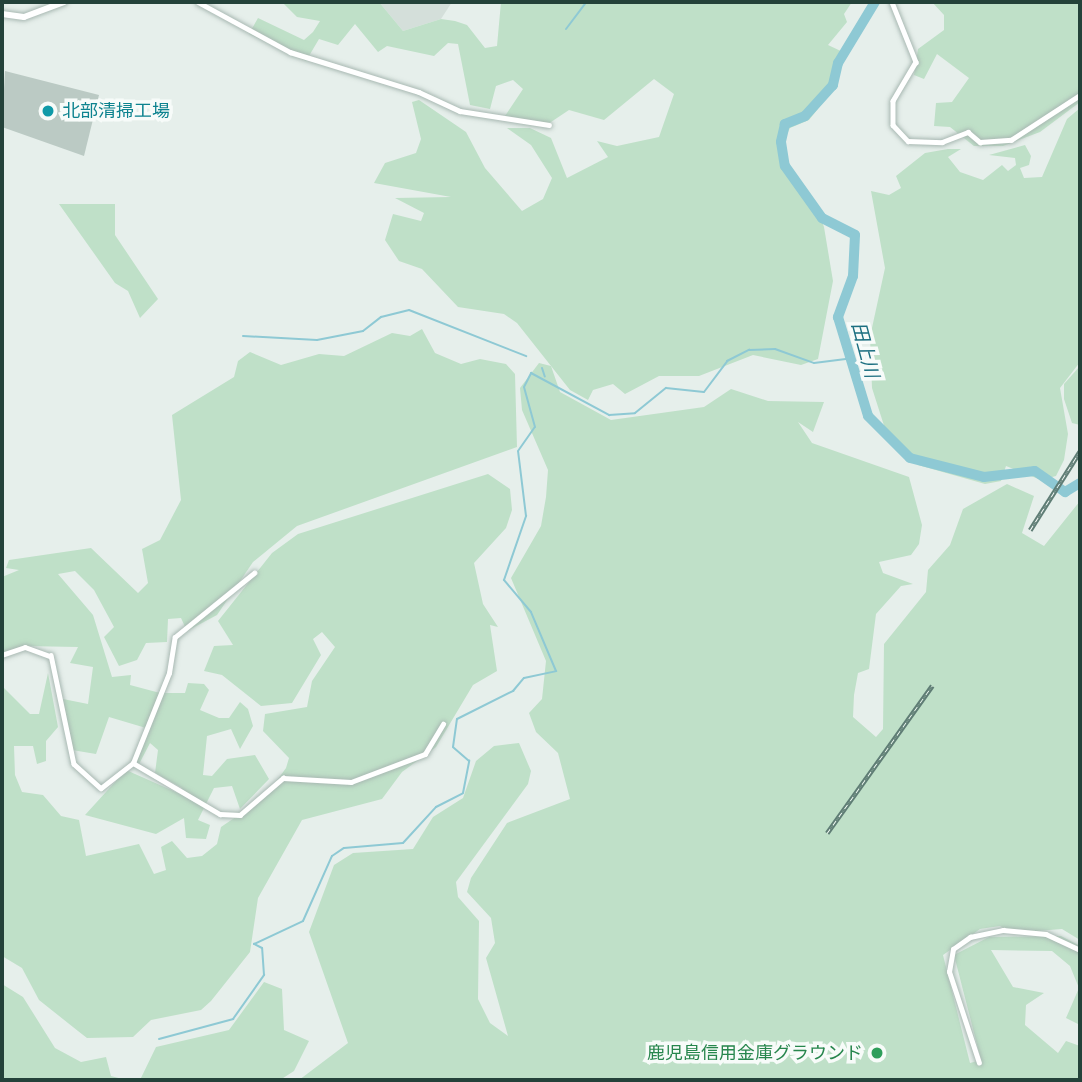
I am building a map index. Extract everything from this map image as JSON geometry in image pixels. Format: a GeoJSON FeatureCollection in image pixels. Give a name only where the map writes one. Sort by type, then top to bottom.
{"type":"FeatureCollection","features":[{"type":"Feature","properties":{"kind":"street"},"geometry":{"type":"LineString","coordinates":[[2,14],[24,17],[64,2]]}},
{"type":"Feature","properties":{"kind":"street"},"geometry":{"type":"LineString","coordinates":[[198,2],[290,52],[419,92],[460,111],[549,125]]}},
{"type":"Feature","properties":{"kind":"street"},"geometry":{"type":"LineString","coordinates":[[892,2],[916,62],[893,101],[892,125],[908,141],[942,142],[968,131],[980,142],[1011,140],[1080,94]]}},
{"type":"Feature","properties":{"kind":"street"},"geometry":{"type":"LineString","coordinates":[[2,655],[24,647],[51,656],[63,734],[92,785],[101,788],[133,763],[169,673],[175,637],[254,573]]}},
{"type":"Feature","properties":{"kind":"street"},"geometry":{"type":"LineString","coordinates":[[133,763],[220,814],[240,816],[283,778],[351,782],[425,754],[443,724]]}},
{"type":"Feature","properties":{"kind":"street"},"geometry":{"type":"LineString","coordinates":[[979,1063],[949,972],[953,949],[970,937],[1003,930],[1046,934],[1080,950]]}},
{"type":"Feature","properties":{"kind":"shaded area"},"geometry":{"type":"Polygon","coordinates":[[[379,2],[452,2],[441,19],[403,31],[379,2]]]}},
{"type":"Feature","properties":{"kind":"green space"},"geometry":{"type":"Polygon","coordinates":[[[282,2],[379,2],[403,31],[441,19],[455,21],[467,25],[485,48],[497,46],[501,2],[852,2],[844,14],[847,22],[828,45],[845,53],[836,86],[809,120],[790,128],[779,150],[785,174],[815,202],[824,227],[833,281],[818,359],[801,365],[753,355],[699,376],[659,376],[625,394],[613,384],[593,390],[588,400],[570,390],[517,323],[504,314],[458,307],[422,269],[399,261],[385,240],[393,214],[421,221],[424,213],[395,198],[451,197],[374,183],[385,163],[416,153],[421,139],[412,102],[419,100],[466,132],[485,168],[522,211],[543,199],[552,178],[531,145],[507,128],[530,128],[551,138],[567,178],[608,157],[597,141],[617,146],[659,137],[674,94],[654,79],[604,120],[569,110],[545,126],[503,119],[523,89],[513,80],[496,86],[490,109],[470,105],[458,44],[448,43],[434,56],[387,46],[378,52],[355,24],[338,45],[319,39],[306,61],[249,34],[258,18],[304,40],[313,32],[320,21],[297,17],[282,2]]]}},
{"type":"Feature","properties":{"kind":"green space"},"geometry":{"type":"Polygon","coordinates":[[[932,2],[1080,2],[1080,102],[1040,132],[1003,146],[974,146],[950,127],[934,126],[936,103],[952,102],[969,78],[937,54],[924,79],[914,75],[918,49],[944,30],[944,15],[932,2]]]}},
{"type":"Feature","properties":{"kind":"green space"},"geometry":{"type":"Polygon","coordinates":[[[1080,108],[1080,362],[1060,388],[1068,434],[1064,460],[1056,476],[1041,480],[1006,466],[1001,481],[985,484],[918,465],[887,435],[872,388],[870,337],[885,268],[871,191],[889,195],[901,188],[896,176],[925,153],[948,149],[961,149],[948,157],[960,172],[983,180],[1002,165],[1008,171],[1016,165],[1015,158],[989,155],[1025,145],[1031,156],[1029,165],[1020,168],[1024,178],[1042,177],[1067,119],[1080,108]]]}},
{"type":"Feature","properties":{"kind":"green space"},"geometry":{"type":"Polygon","coordinates":[[[59,204],[115,204],[115,235],[158,299],[140,318],[128,291],[115,283],[59,204]]]}},
{"type":"Feature","properties":{"kind":"green space"},"geometry":{"type":"Polygon","coordinates":[[[422,329],[435,353],[461,364],[480,359],[506,364],[515,374],[517,447],[297,526],[253,562],[217,615],[187,631],[181,618],[168,619],[167,642],[146,643],[137,660],[119,666],[104,637],[114,627],[94,590],[75,571],[58,574],[93,615],[112,677],[131,675],[130,685],[160,693],[185,693],[188,683],[204,684],[209,690],[200,710],[219,718],[229,718],[240,702],[248,709],[253,726],[240,749],[231,729],[207,736],[203,775],[212,776],[227,759],[255,755],[269,779],[240,809],[232,786],[214,788],[198,820],[210,825],[206,839],[186,838],[184,818],[156,834],[85,815],[126,770],[178,793],[182,788],[155,773],[158,750],[150,743],[137,768],[130,765],[146,728],[109,717],[96,754],[72,750],[63,699],[88,704],[93,667],[70,663],[78,647],[24,646],[2,654],[2,577],[19,570],[6,568],[9,560],[91,548],[138,593],[148,583],[142,549],[160,540],[181,500],[172,415],[234,377],[238,361],[250,352],[281,365],[319,354],[344,356],[392,333],[410,336],[422,329]]]}},
{"type":"Feature","properties":{"kind":"green space"},"geometry":{"type":"Polygon","coordinates":[[[539,363],[551,366],[560,392],[611,420],[704,407],[731,389],[768,401],[824,402],[813,432],[798,422],[812,443],[909,477],[922,525],[919,544],[911,555],[879,562],[883,573],[913,584],[901,586],[876,614],[869,669],[858,673],[854,695],[853,717],[876,737],[883,729],[884,644],[926,592],[928,570],[950,545],[963,509],[1007,484],[1034,496],[1022,533],[1044,546],[1080,501],[1080,940],[1062,929],[1011,933],[1000,926],[980,929],[943,955],[970,1063],[981,1060],[954,955],[989,937],[1061,936],[1080,946],[1080,1025],[1066,1018],[1079,988],[1070,966],[1052,951],[991,950],[1013,987],[1044,993],[1026,1005],[1025,1025],[1058,1053],[1066,1041],[1080,1046],[1080,1080],[299,1080],[348,1043],[309,932],[334,865],[353,853],[413,849],[433,817],[463,798],[476,761],[494,746],[519,743],[531,771],[528,784],[456,882],[458,897],[479,921],[478,999],[490,1023],[508,1036],[486,958],[495,943],[491,918],[467,892],[471,878],[507,823],[570,799],[558,753],[536,732],[529,713],[542,699],[546,661],[511,578],[541,526],[546,497],[548,470],[522,410],[520,388],[539,363]]]}},
{"type":"Feature","properties":{"kind":"green space"},"geometry":{"type":"Polygon","coordinates":[[[1080,366],[1080,425],[1072,423],[1064,399],[1064,384],[1080,366]]]}},
{"type":"Feature","properties":{"kind":"green space"},"geometry":{"type":"Polygon","coordinates":[[[488,474],[510,489],[512,510],[506,528],[474,563],[483,604],[498,627],[490,625],[497,671],[473,685],[436,747],[402,772],[382,799],[302,820],[258,898],[250,952],[201,1010],[151,1020],[133,1037],[87,1038],[39,1000],[22,968],[2,956],[2,686],[30,714],[39,714],[48,673],[58,727],[46,741],[46,761],[37,764],[33,746],[14,746],[15,775],[22,792],[43,795],[61,816],[79,820],[86,856],[139,844],[154,874],[166,870],[161,847],[172,841],[187,858],[202,856],[217,844],[221,827],[265,797],[286,768],[289,758],[263,731],[265,714],[307,707],[312,681],[335,647],[322,632],[313,639],[321,655],[292,703],[261,706],[222,675],[204,671],[214,646],[233,645],[218,621],[272,553],[298,534],[488,474]]]}},
{"type":"Feature","properties":{"kind":"green space"},"geometry":{"type":"Polygon","coordinates":[[[264,982],[282,989],[284,1030],[309,1041],[294,1071],[280,1080],[140,1080],[156,1047],[229,1030],[264,982]]]}},
{"type":"Feature","properties":{"kind":"green space"},"geometry":{"type":"Polygon","coordinates":[[[2,984],[23,997],[55,1048],[81,1062],[106,1057],[111,1076],[126,1080],[2,1080],[2,984]]]}},
{"type":"Feature","properties":{"kind":"building","name":"北部清掃工場"},"geometry":{"type":"Polygon","coordinates":[[[5,71],[99,95],[84,156],[2,127],[5,71]]]}},
{"type":"Feature","properties":{"kind":"waterway"},"geometry":{"type":"LineString","coordinates":[[566,29],[586,2]]}},
{"type":"Feature","properties":{"kind":"waterway","name":"田上川"},"geometry":{"type":"LineString","coordinates":[[875,2],[838,63],[833,85],[805,116],[785,124],[781,142],[785,166],[822,218],[855,235],[853,276],[838,317],[868,416],[910,458],[984,477],[1035,471],[1065,492],[1080,483]]}},
{"type":"Feature","properties":{"kind":"waterway"},"geometry":{"type":"LineString","coordinates":[[243,336],[317,340],[363,331],[381,317],[409,310],[526,356]]}},
{"type":"Feature","properties":{"kind":"waterway"},"geometry":{"type":"LineString","coordinates":[[159,1039],[233,1019],[264,975],[262,948],[254,944],[303,921],[332,856],[344,848],[403,843],[436,807],[463,793],[469,761],[453,747],[457,719],[513,691],[524,678],[556,671],[531,612],[504,580],[526,516],[518,451],[535,427],[524,387],[531,373],[609,415],[635,413],[666,388],[704,392],[727,361],[749,350],[775,349],[814,363],[848,359]]}},
{"type":"Feature","properties":{"kind":"waterway"},"geometry":{"type":"LineString","coordinates":[[542,368],[545,377]]}},
{"type":"Feature","properties":{"kind":"railway"},"geometry":{"type":"LineString","coordinates":[[1030,530],[1080,451]]}},
{"type":"Feature","properties":{"kind":"railway"},"geometry":{"type":"LineString","coordinates":[[827,833],[932,686]]}},
{"type":"Feature","properties":{"kind":"place","name":"北部清掃工場"},"geometry":{"type":"Point","coordinates":[48,111]}},
{"type":"Feature","properties":{"kind":"place","name":"鹿児島信用金庫グラウンド"},"geometry":{"type":"Point","coordinates":[877,1053]}}]}
